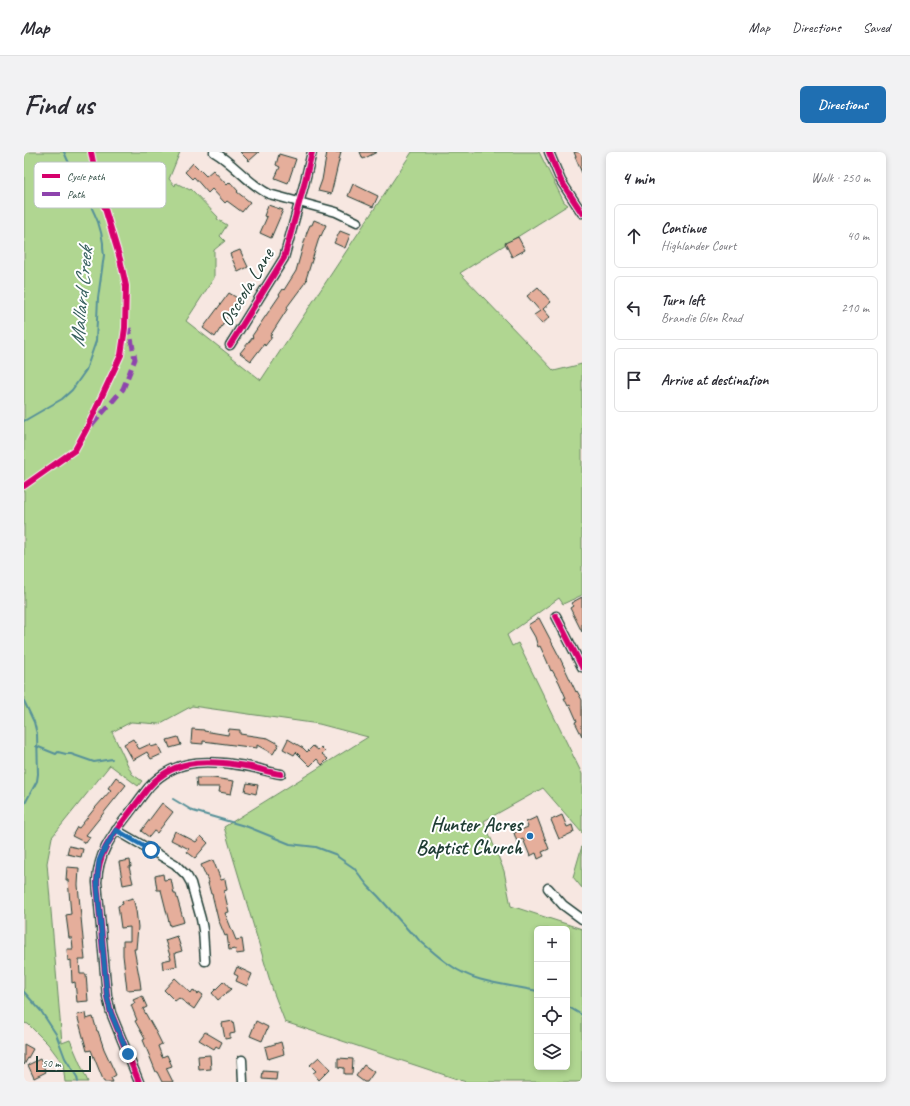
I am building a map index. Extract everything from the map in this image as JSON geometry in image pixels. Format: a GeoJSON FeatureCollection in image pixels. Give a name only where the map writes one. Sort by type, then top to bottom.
{"type":"FeatureCollection","features":[{"type":"Feature","properties":{"kind":"street"},"geometry":{"type":"LineString","coordinates":[[214,152],[225,158],[246,179],[260,190],[299,203],[336,212],[357,222]]}},
{"type":"Feature","properties":{"kind":"street","name":"Osceola Lane"},"geometry":{"type":"LineString","coordinates":[[230,345],[284,258],[312,152]]}},
{"type":"Feature","properties":{"kind":"street"},"geometry":{"type":"LineString","coordinates":[[550,152],[561,181],[582,213]]}},
{"type":"Feature","properties":{"kind":"street"},"geometry":{"type":"LineString","coordinates":[[556,616],[582,667]]}},
{"type":"Feature","properties":{"kind":"street"},"geometry":{"type":"LineString","coordinates":[[139,1082],[109,1004],[101,924],[98,871],[103,852],[116,830],[149,787],[169,771],[185,764],[210,761],[281,774]]}},
{"type":"Feature","properties":{"kind":"street"},"geometry":{"type":"LineString","coordinates":[[116,830],[175,864],[187,876],[191,883],[204,930],[205,961]]}},
{"type":"Feature","properties":{"kind":"street"},"geometry":{"type":"LineString","coordinates":[[548,888],[563,905],[582,919]]}},
{"type":"Feature","properties":{"kind":"street"},"geometry":{"type":"LineString","coordinates":[[242,1060],[242,1082]]}},
{"type":"Feature","properties":{"kind":"green space"},"geometry":{"type":"Polygon","coordinates":[[[24,152],[180,152],[169,179],[175,186],[176,183],[190,190],[191,189],[218,217],[217,219],[227,225],[220,236],[225,241],[214,250],[214,278],[186,321],[261,380],[412,152],[539,152],[564,202],[568,205],[460,273],[554,371],[582,364],[582,595],[563,604],[559,598],[507,635],[512,646],[518,643],[582,774],[582,833],[543,788],[484,821],[504,871],[511,906],[582,929],[582,1082],[466,1082],[285,1022],[273,991],[224,827],[368,737],[319,724],[192,706],[159,724],[131,722],[112,732],[132,774],[142,781],[138,786],[110,765],[52,837],[47,863],[62,1043],[70,1040],[88,1082],[65,1082],[63,1064],[48,1044],[28,1024],[24,1023],[24,152]]]}},
{"type":"Feature","properties":{"kind":"green space"},"geometry":{"type":"Polygon","coordinates":[[[582,846],[582,888],[573,877],[582,846]]]}},
{"type":"Feature","properties":{"kind":"building"},"geometry":{"type":"Polygon","coordinates":[[[240,152],[259,152],[249,161],[240,152]]]}},
{"type":"Feature","properties":{"kind":"building"},"geometry":{"type":"Polygon","coordinates":[[[327,152],[341,152],[331,194],[318,191],[322,180],[327,152]]]}},
{"type":"Feature","properties":{"kind":"building"},"geometry":{"type":"Polygon","coordinates":[[[360,152],[377,152],[363,159],[360,152]]]}},
{"type":"Feature","properties":{"kind":"building"},"geometry":{"type":"Polygon","coordinates":[[[574,152],[582,152],[582,173],[575,157],[574,152]]]}},
{"type":"Feature","properties":{"kind":"building"},"geometry":{"type":"Polygon","coordinates":[[[279,154],[296,159],[288,183],[275,178],[280,167],[276,165],[279,154]]]}},
{"type":"Feature","properties":{"kind":"building"},"geometry":{"type":"Polygon","coordinates":[[[193,163],[206,176],[213,170],[227,185],[230,182],[238,191],[237,192],[250,202],[242,212],[227,201],[225,203],[212,189],[208,193],[194,177],[192,179],[185,172],[193,163]]]}},
{"type":"Feature","properties":{"kind":"building"},"geometry":{"type":"Polygon","coordinates":[[[353,184],[378,196],[373,207],[348,196],[353,184]]]}},
{"type":"Feature","properties":{"kind":"building"},"geometry":{"type":"Polygon","coordinates":[[[268,205],[283,210],[271,238],[260,233],[267,217],[264,216],[268,205]]]}},
{"type":"Feature","properties":{"kind":"building"},"geometry":{"type":"Polygon","coordinates":[[[314,220],[326,225],[321,236],[320,235],[306,279],[307,280],[287,307],[288,308],[270,336],[272,337],[265,346],[264,344],[251,361],[240,353],[253,337],[252,336],[296,271],[307,232],[314,220]]]}},
{"type":"Feature","properties":{"kind":"building"},"geometry":{"type":"Polygon","coordinates":[[[340,231],[350,235],[345,248],[334,243],[340,231]]]}},
{"type":"Feature","properties":{"kind":"building"},"geometry":{"type":"Polygon","coordinates":[[[518,237],[525,250],[512,257],[505,243],[518,237]]]}},
{"type":"Feature","properties":{"kind":"building"},"geometry":{"type":"Polygon","coordinates":[[[240,250],[248,267],[238,272],[230,254],[240,250]]]}},
{"type":"Feature","properties":{"kind":"building"},"geometry":{"type":"Polygon","coordinates":[[[538,287],[551,302],[543,309],[550,317],[542,324],[534,315],[540,311],[527,296],[538,287]]]}},
{"type":"Feature","properties":{"kind":"building"},"geometry":{"type":"Polygon","coordinates":[[[229,293],[239,299],[215,337],[203,328],[229,293]]]}},
{"type":"Feature","properties":{"kind":"building"},"geometry":{"type":"Polygon","coordinates":[[[582,597],[582,632],[570,608],[573,606],[571,603],[582,597]]]}},
{"type":"Feature","properties":{"kind":"building"},"geometry":{"type":"Polygon","coordinates":[[[539,618],[576,692],[577,691],[582,700],[582,736],[575,722],[577,721],[570,705],[568,706],[564,698],[566,698],[559,682],[552,670],[551,671],[540,646],[538,647],[535,637],[528,625],[539,618]]]}},
{"type":"Feature","properties":{"kind":"building"},"geometry":{"type":"Polygon","coordinates":[[[192,729],[228,735],[229,729],[240,730],[240,734],[268,738],[279,744],[273,754],[257,745],[257,748],[203,741],[203,744],[191,743],[192,729]]]}},
{"type":"Feature","properties":{"kind":"building"},"geometry":{"type":"Polygon","coordinates":[[[178,737],[181,745],[170,748],[167,740],[178,737]]]}},
{"type":"Feature","properties":{"kind":"building"},"geometry":{"type":"Polygon","coordinates":[[[133,739],[139,749],[150,744],[151,747],[158,745],[162,754],[151,759],[147,752],[133,760],[124,744],[133,739]]]}},
{"type":"Feature","properties":{"kind":"building"},"geometry":{"type":"Polygon","coordinates":[[[288,739],[307,752],[313,746],[318,750],[321,747],[325,751],[322,754],[328,759],[322,765],[317,759],[310,766],[296,752],[294,755],[283,749],[288,739]]]}},
{"type":"Feature","properties":{"kind":"building"},"geometry":{"type":"Polygon","coordinates":[[[116,777],[126,785],[86,835],[90,837],[86,843],[72,836],[77,827],[79,828],[111,790],[108,788],[116,777]]]}},
{"type":"Feature","properties":{"kind":"building"},"geometry":{"type":"Polygon","coordinates":[[[196,778],[213,778],[234,781],[231,794],[219,792],[220,787],[197,787],[196,778]]]}},
{"type":"Feature","properties":{"kind":"building"},"geometry":{"type":"Polygon","coordinates":[[[247,783],[258,785],[256,794],[245,791],[247,783]]]}},
{"type":"Feature","properties":{"kind":"building"},"geometry":{"type":"Polygon","coordinates":[[[162,803],[173,812],[157,833],[154,831],[149,837],[141,831],[162,803]]]}},
{"type":"Feature","properties":{"kind":"building"},"geometry":{"type":"Polygon","coordinates":[[[562,815],[567,827],[572,825],[574,832],[559,839],[551,820],[562,815]]]}},
{"type":"Feature","properties":{"kind":"building","name":"Hunter Acres Baptist Church"},"geometry":{"type":"Polygon","coordinates":[[[537,817],[549,849],[542,852],[544,856],[538,859],[536,853],[530,856],[523,839],[517,842],[514,833],[528,827],[526,822],[537,817]]]}},
{"type":"Feature","properties":{"kind":"building"},"geometry":{"type":"Polygon","coordinates":[[[175,831],[196,842],[201,836],[208,843],[195,858],[187,852],[189,849],[171,840],[175,831]]]}},
{"type":"Feature","properties":{"kind":"building"},"geometry":{"type":"Polygon","coordinates":[[[69,846],[83,849],[81,857],[67,854],[69,846]]]}},
{"type":"Feature","properties":{"kind":"building"},"geometry":{"type":"Polygon","coordinates":[[[130,860],[131,867],[129,867],[133,883],[123,885],[119,862],[130,860]]]}},
{"type":"Feature","properties":{"kind":"building"},"geometry":{"type":"Polygon","coordinates":[[[213,860],[221,880],[225,879],[227,890],[224,891],[229,912],[225,913],[236,940],[242,939],[244,953],[236,954],[235,949],[229,950],[227,935],[225,936],[218,919],[209,883],[201,865],[213,860]]]}},
{"type":"Feature","properties":{"kind":"building"},"geometry":{"type":"Polygon","coordinates":[[[67,867],[79,868],[78,885],[85,960],[79,960],[80,974],[86,974],[88,1001],[77,1002],[75,982],[72,983],[71,960],[68,961],[67,949],[73,949],[72,938],[69,938],[66,915],[71,914],[68,880],[66,880],[67,867]]]}},
{"type":"Feature","properties":{"kind":"building"},"geometry":{"type":"Polygon","coordinates":[[[163,874],[164,880],[171,879],[174,894],[176,894],[184,922],[170,926],[161,890],[157,890],[155,876],[163,874]]]}},
{"type":"Feature","properties":{"kind":"building"},"geometry":{"type":"Polygon","coordinates":[[[133,898],[138,927],[136,949],[134,949],[141,989],[127,990],[123,941],[130,941],[130,927],[121,928],[118,906],[123,904],[122,901],[133,898]]]}},
{"type":"Feature","properties":{"kind":"building"},"geometry":{"type":"Polygon","coordinates":[[[177,936],[182,951],[175,953],[177,966],[163,969],[162,961],[171,959],[165,940],[177,936]]]}},
{"type":"Feature","properties":{"kind":"building"},"geometry":{"type":"Polygon","coordinates":[[[237,967],[252,974],[247,986],[236,981],[238,976],[234,974],[237,967]]]}},
{"type":"Feature","properties":{"kind":"building"},"geometry":{"type":"Polygon","coordinates":[[[175,978],[191,993],[193,990],[198,994],[199,992],[203,995],[194,1009],[179,998],[175,1001],[164,990],[175,978]]]}},
{"type":"Feature","properties":{"kind":"building"},"geometry":{"type":"Polygon","coordinates":[[[224,981],[231,989],[218,1000],[212,993],[224,981]]]}},
{"type":"Feature","properties":{"kind":"building"},"geometry":{"type":"Polygon","coordinates":[[[142,996],[147,1007],[143,1009],[162,1044],[158,1046],[162,1057],[167,1055],[172,1066],[166,1068],[173,1082],[162,1082],[156,1072],[143,1040],[145,1039],[135,1021],[137,1020],[131,1005],[135,1003],[133,1000],[142,996]]]}},
{"type":"Feature","properties":{"kind":"building"},"geometry":{"type":"Polygon","coordinates":[[[85,1013],[86,1019],[93,1017],[104,1049],[116,1075],[111,1078],[113,1082],[104,1082],[91,1050],[87,1051],[77,1015],[85,1013]]]}},
{"type":"Feature","properties":{"kind":"building"},"geometry":{"type":"Polygon","coordinates":[[[233,1021],[235,1033],[230,1034],[230,1038],[225,1039],[222,1023],[233,1021]]]}},
{"type":"Feature","properties":{"kind":"building"},"geometry":{"type":"Polygon","coordinates":[[[256,1021],[268,1027],[262,1041],[250,1036],[256,1021]]]}},
{"type":"Feature","properties":{"kind":"building"},"geometry":{"type":"Polygon","coordinates":[[[205,1032],[222,1042],[219,1048],[216,1046],[214,1049],[199,1040],[205,1032]]]}},
{"type":"Feature","properties":{"kind":"building"},"geometry":{"type":"Polygon","coordinates":[[[281,1042],[284,1054],[268,1059],[265,1047],[281,1042]]]}},
{"type":"Feature","properties":{"kind":"building"},"geometry":{"type":"Polygon","coordinates":[[[24,1044],[33,1049],[24,1065],[24,1044]]]}},
{"type":"Feature","properties":{"kind":"building"},"geometry":{"type":"Polygon","coordinates":[[[210,1055],[211,1069],[199,1070],[198,1056],[210,1055]]]}},
{"type":"Feature","properties":{"kind":"building"},"geometry":{"type":"Polygon","coordinates":[[[319,1057],[330,1069],[319,1080],[313,1073],[316,1071],[310,1065],[319,1057]]]}},
{"type":"Feature","properties":{"kind":"building"},"geometry":{"type":"Polygon","coordinates":[[[338,1058],[353,1059],[352,1074],[344,1074],[344,1068],[338,1067],[338,1058]]]}},
{"type":"Feature","properties":{"kind":"building"},"geometry":{"type":"Polygon","coordinates":[[[40,1059],[46,1072],[34,1078],[28,1065],[40,1059]]]}},
{"type":"Feature","properties":{"kind":"building"},"geometry":{"type":"Polygon","coordinates":[[[364,1065],[374,1072],[367,1082],[364,1082],[356,1076],[364,1065]]]}},
{"type":"Feature","properties":{"kind":"building"},"geometry":{"type":"Polygon","coordinates":[[[263,1071],[277,1072],[276,1080],[262,1079],[263,1071]]]}},
{"type":"Feature","properties":{"kind":"waterway","name":"Mallard Creek"},"geometry":{"type":"LineString","coordinates":[[64,152],[68,162]]}},
{"type":"Feature","properties":{"kind":"waterway","name":"Mallard Creek"},"geometry":{"type":"LineString","coordinates":[[24,421],[62,399],[72,390],[86,370],[96,341],[98,298],[104,255],[103,240],[99,224],[92,208]]}},
{"type":"Feature","properties":{"kind":"waterway","name":"Mallard Creek"},"geometry":{"type":"LineString","coordinates":[[24,701],[34,722],[37,734],[38,774],[37,781],[24,805]]}},
{"type":"Feature","properties":{"kind":"waterway"},"geometry":{"type":"LineString","coordinates":[[36,746],[56,754],[58,752],[71,754],[94,762],[112,759]]}},
{"type":"Feature","properties":{"kind":"waterway"},"geometry":{"type":"LineString","coordinates":[[173,799],[193,811],[248,827],[290,844],[316,847],[337,855],[354,868],[368,886],[410,932],[446,962],[460,971],[481,980],[534,990]]}},
{"type":"Feature","properties":{"kind":"waterway","name":"Mallard Creek"},"geometry":{"type":"LineString","coordinates":[[24,992],[41,1011],[56,1034],[65,1058],[77,1077],[78,1082]]}},
{"type":"Feature","properties":{"kind":"waterway"},"geometry":{"type":"LineString","coordinates":[[570,1008],[582,1015]]}},
{"type":"Feature","properties":{"kind":"marked path"},"geometry":{"type":"LineString","coordinates":[[92,425],[123,389],[135,359],[129,328]]}},
{"type":"Feature","properties":{"kind":"cycle path"},"geometry":{"type":"LineString","coordinates":[[91,152],[93,162]]}},
{"type":"Feature","properties":{"kind":"cycle path"},"geometry":{"type":"LineString","coordinates":[[230,345],[284,258],[312,152]]}},
{"type":"Feature","properties":{"kind":"cycle path"},"geometry":{"type":"LineString","coordinates":[[549,152],[561,181],[582,213]]}},
{"type":"Feature","properties":{"kind":"cycle path"},"geometry":{"type":"LineString","coordinates":[[24,486],[75,450],[121,355],[125,328],[126,286],[120,259],[105,208]]}},
{"type":"Feature","properties":{"kind":"cycle path"},"geometry":{"type":"LineString","coordinates":[[556,616],[582,667]]}},
{"type":"Feature","properties":{"kind":"cycle path"},"geometry":{"type":"LineString","coordinates":[[139,1082],[111,1013],[107,996],[97,882],[102,855],[110,839],[149,787],[160,777],[172,770],[184,765],[210,762],[251,767],[281,774]]}},
{"type":"Feature","properties":{"kind":"place","name":"Hunter Acres Baptist Church"},"geometry":{"type":"Point","coordinates":[530,836]}},
{"type":"Feature","properties":{"kind":"route"},"geometry":{"type":"LineString","coordinates":[[128,1054],[111,1013],[107,996],[97,882],[99,861],[116,830],[151,850]]}}]}
